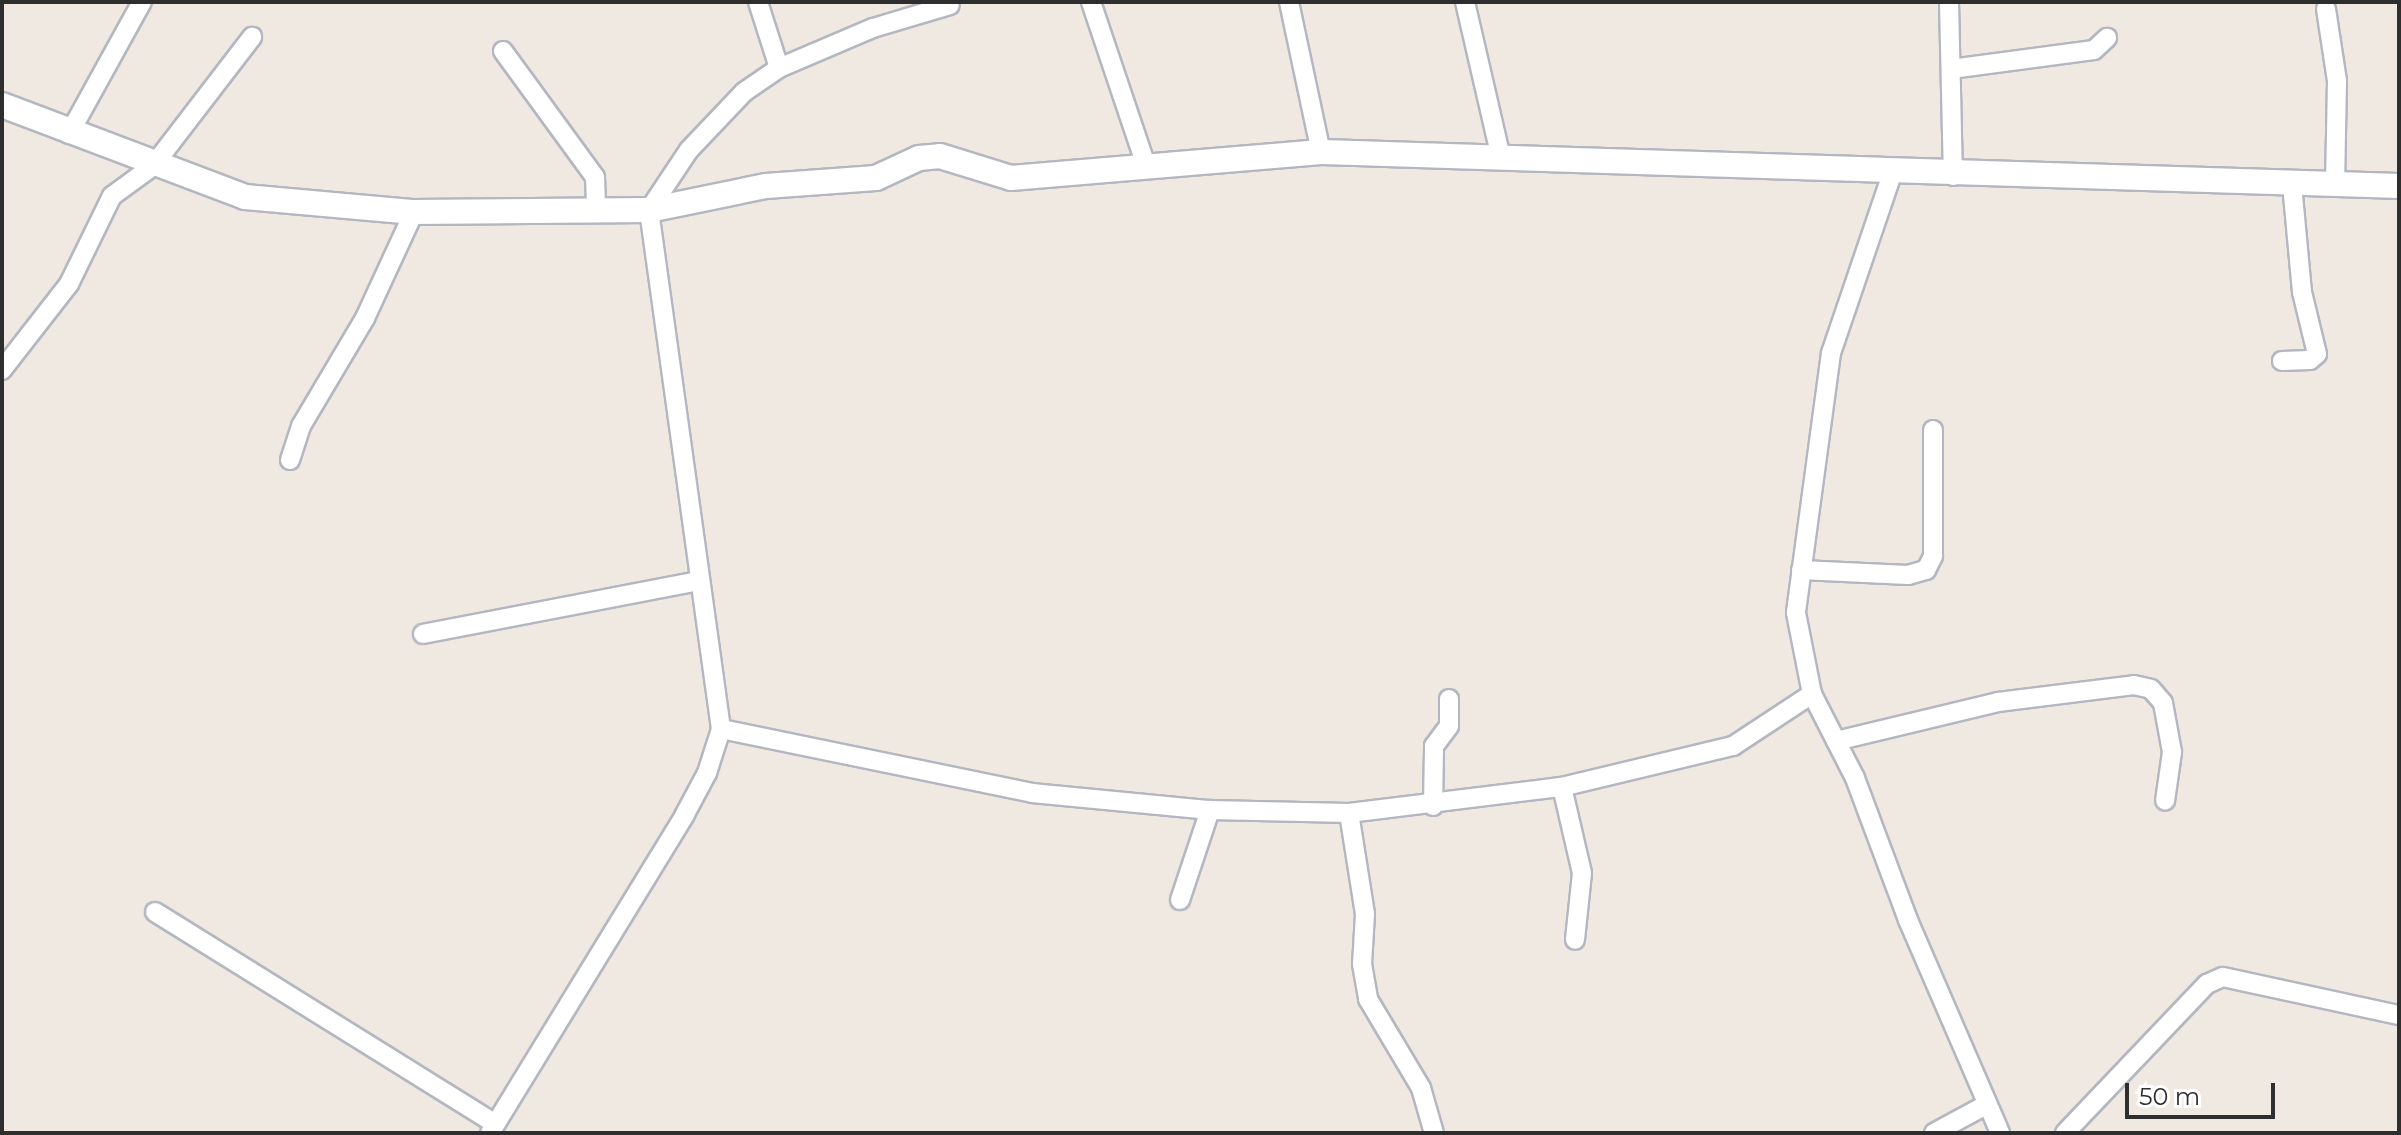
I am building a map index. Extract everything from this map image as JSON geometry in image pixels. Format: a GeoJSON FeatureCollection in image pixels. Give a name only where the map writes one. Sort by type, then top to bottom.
{"type":"FeatureCollection","features":[{"type":"Feature","properties":{"kind":"street"},"geometry":{"type":"LineString","coordinates":[[69,134],[142,2]]}},
{"type":"Feature","properties":{"kind":"street"},"geometry":{"type":"LineString","coordinates":[[758,2],[779,68]]}},
{"type":"Feature","properties":{"kind":"street"},"geometry":{"type":"LineString","coordinates":[[1091,2],[1146,165]]}},
{"type":"Feature","properties":{"kind":"street"},"geometry":{"type":"LineString","coordinates":[[1289,2],[1321,152]]}},
{"type":"Feature","properties":{"kind":"street"},"geometry":{"type":"LineString","coordinates":[[1465,2],[1500,154]]}},
{"type":"Feature","properties":{"kind":"street"},"geometry":{"type":"LineString","coordinates":[[1949,2],[1953,176]]}},
{"type":"Feature","properties":{"kind":"street"},"geometry":{"type":"LineString","coordinates":[[155,912],[493,1129],[684,816],[707,773],[721,729],[697,581],[649,210],[689,150],[744,92],[779,68],[873,28],[950,5]]}},
{"type":"Feature","properties":{"kind":"street"},"geometry":{"type":"LineString","coordinates":[[2326,9],[2337,81],[2335,185]]}},
{"type":"Feature","properties":{"kind":"street"},"geometry":{"type":"LineString","coordinates":[[2,370],[69,284],[112,196],[153,166],[252,37]]}},
{"type":"Feature","properties":{"kind":"street"},"geometry":{"type":"LineString","coordinates":[[1951,69],[2094,50],[2107,38]]}},
{"type":"Feature","properties":{"kind":"street"},"geometry":{"type":"LineString","coordinates":[[503,51],[595,177],[596,211]]}},
{"type":"Feature","properties":{"kind":"street"},"geometry":{"type":"LineString","coordinates":[[2,105],[153,166],[245,197],[414,212],[649,210],[766,186],[876,178],[919,158],[940,156],[1011,178],[1321,152],[1500,154],[1953,176],[2399,186]]}},
{"type":"Feature","properties":{"kind":"street"},"geometry":{"type":"LineString","coordinates":[[1892,174],[1831,353],[1796,613],[1812,694],[1836,741],[2000,1133]]}},
{"type":"Feature","properties":{"kind":"street"},"geometry":{"type":"LineString","coordinates":[[2282,361],[2310,360],[2317,354],[2302,292],[2292,185]]}},
{"type":"Feature","properties":{"kind":"street"},"geometry":{"type":"LineString","coordinates":[[290,460],[301,426],[352,342],[414,212]]}},
{"type":"Feature","properties":{"kind":"street"},"geometry":{"type":"LineString","coordinates":[[1801,570],[1908,575],[1926,570],[1933,556],[1933,430]]}},
{"type":"Feature","properties":{"kind":"street"},"geometry":{"type":"LineString","coordinates":[[423,634],[697,581]]}},
{"type":"Feature","properties":{"kind":"street"},"geometry":{"type":"LineString","coordinates":[[1836,741],[1998,702],[2134,685],[2151,689],[2163,703],[2172,752],[2165,801]]}},
{"type":"Feature","properties":{"kind":"street"},"geometry":{"type":"LineString","coordinates":[[721,729],[1032,793],[1210,810],[1349,813],[1433,806],[1562,787],[1733,746],[1812,694]]}},
{"type":"Feature","properties":{"kind":"street"},"geometry":{"type":"LineString","coordinates":[[1433,806],[1434,746],[1449,726],[1449,699]]}},
{"type":"Feature","properties":{"kind":"street"},"geometry":{"type":"LineString","coordinates":[[1562,787],[1582,873],[1575,940]]}},
{"type":"Feature","properties":{"kind":"street"},"geometry":{"type":"LineString","coordinates":[[1180,900],[1210,810]]}},
{"type":"Feature","properties":{"kind":"street"},"geometry":{"type":"LineString","coordinates":[[1349,813],[1365,914],[1362,964],[1368,999],[1421,1088],[1434,1133]]}},
{"type":"Feature","properties":{"kind":"street"},"geometry":{"type":"LineString","coordinates":[[2065,1133],[2197,993],[2223,977],[2399,1015]]}},
{"type":"Feature","properties":{"kind":"street"},"geometry":{"type":"LineString","coordinates":[[1934,1133],[1986,1105]]}}]}
